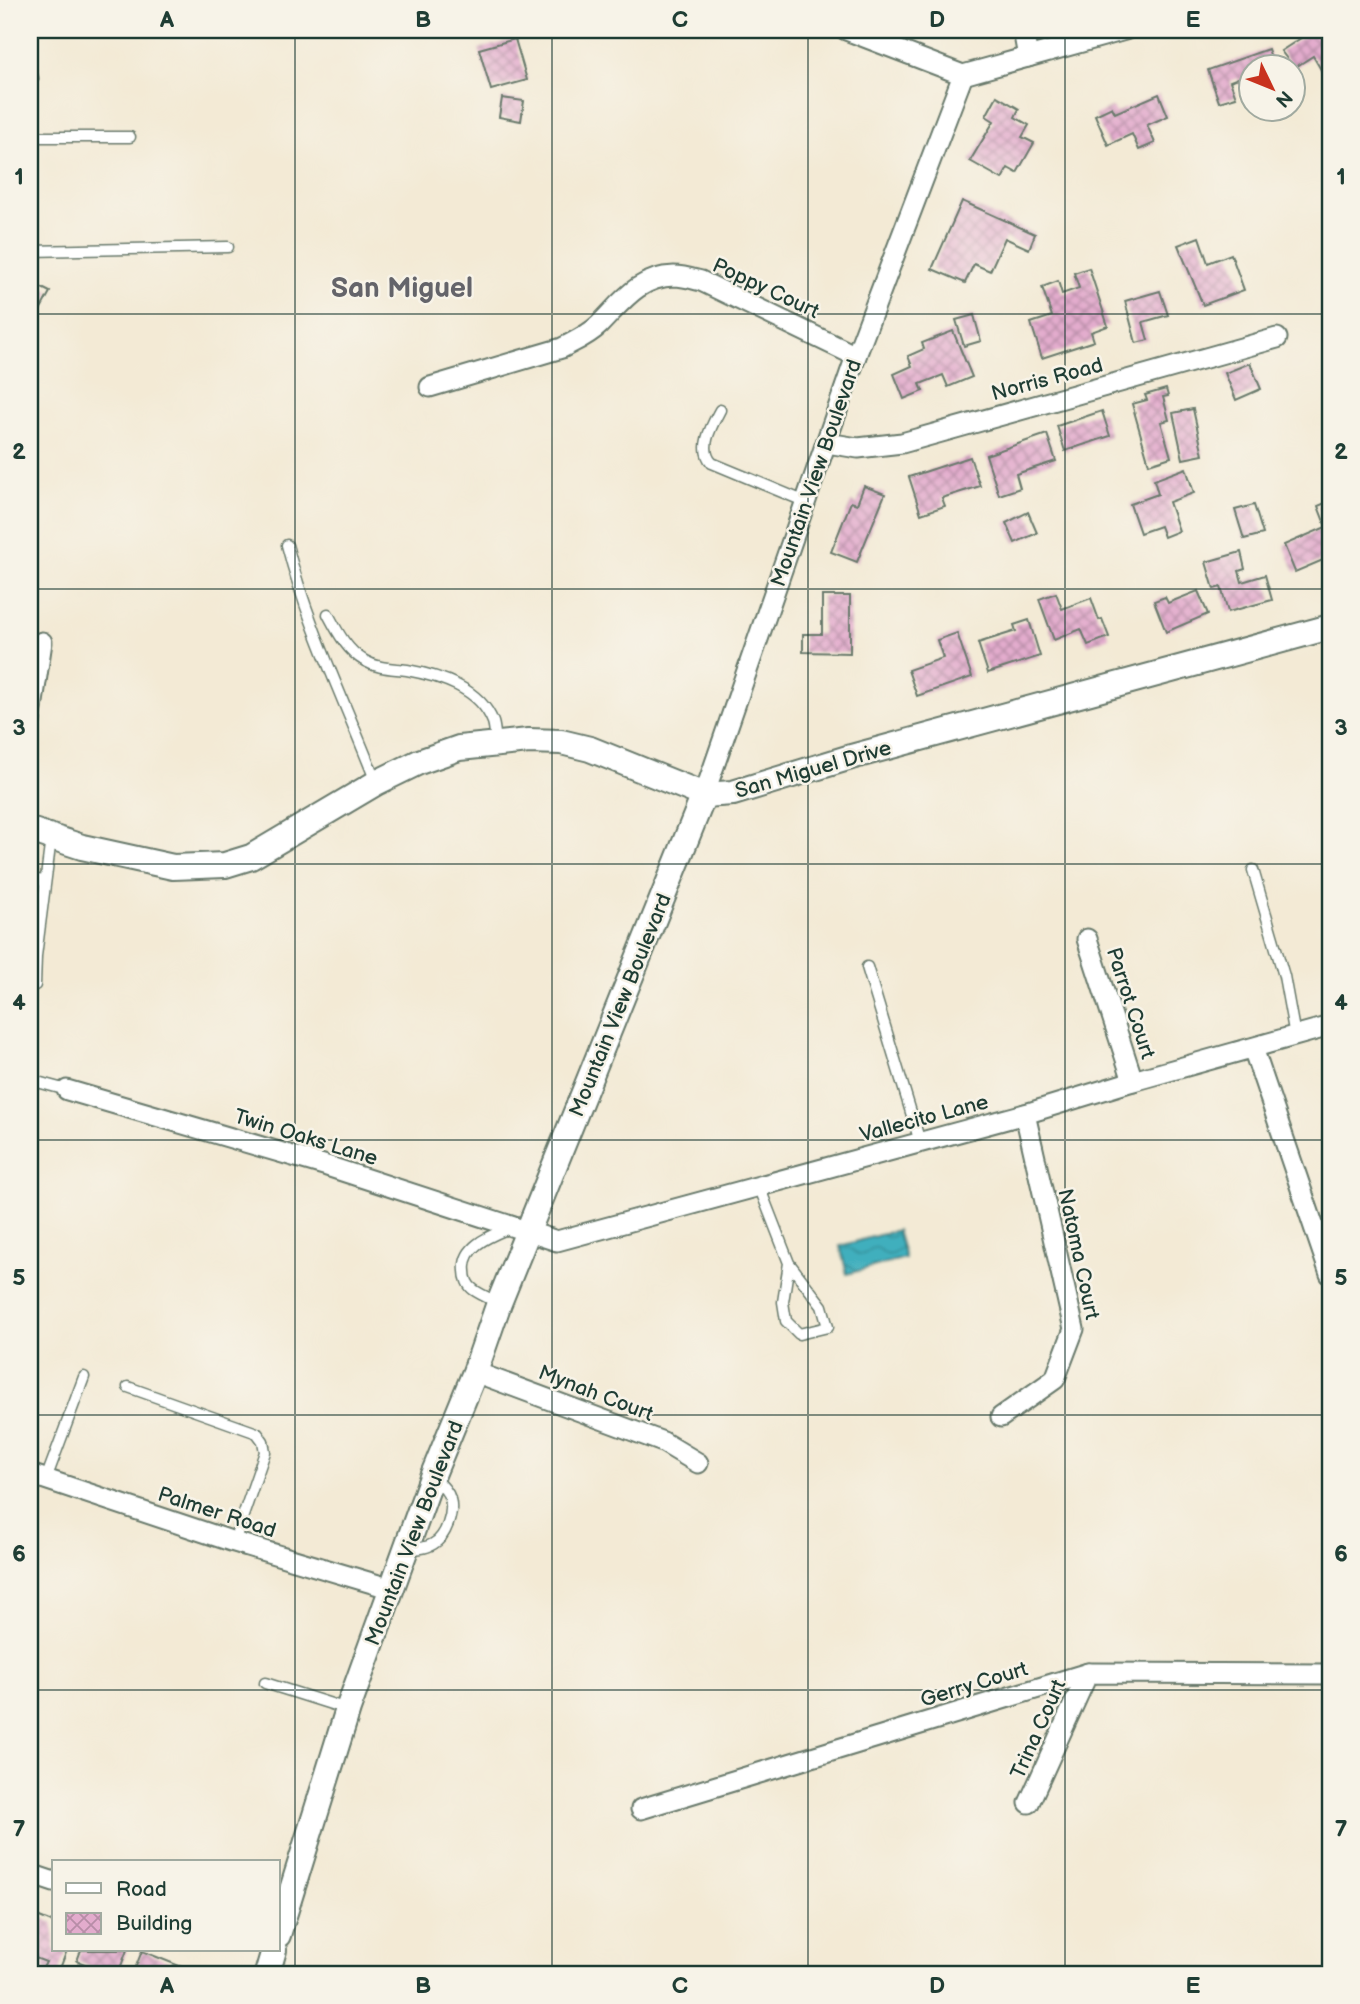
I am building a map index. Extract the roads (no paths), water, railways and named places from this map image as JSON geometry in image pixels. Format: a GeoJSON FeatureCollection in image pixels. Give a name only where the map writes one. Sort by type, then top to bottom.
{"type":"FeatureCollection","features":[{"type":"Feature","properties":{"kind":"street"},"geometry":{"type":"LineString","coordinates":[[846,30],[963,75],[1125,30]]}},
{"type":"Feature","properties":{"kind":"street"},"geometry":{"type":"LineString","coordinates":[[1023,30],[1028,57]]}},
{"type":"Feature","properties":{"kind":"street","name":"Mountain View Boulevard"},"geometry":{"type":"LineString","coordinates":[[280,1926],[348,1709],[432,1477],[475,1372],[521,1229],[704,796],[856,356],[963,75]]}},
{"type":"Feature","properties":{"kind":"street","name":"Poppy Court"},"geometry":{"type":"LineString","coordinates":[[430,387],[562,348],[598,326],[617,304],[640,285],[675,276],[701,281],[856,356]]}},
{"type":"Feature","properties":{"kind":"street","name":"Norris Road"},"geometry":{"type":"LineString","coordinates":[[827,443],[858,448],[902,443],[1277,338]]}},
{"type":"Feature","properties":{"kind":"street","name":"San Miguel Drive"},"geometry":{"type":"LineString","coordinates":[[40,834],[82,847],[173,867],[225,865],[251,857],[376,783],[419,762],[459,748],[529,741],[561,742],[590,749],[704,796],[733,793],[850,757],[1330,627]]}},
{"type":"Feature","properties":{"kind":"street"},"geometry":{"type":"LineString","coordinates":[[30,722],[42,642]]}},
{"type":"Feature","properties":{"kind":"street","name":"Parrot Court"},"geometry":{"type":"LineString","coordinates":[[1087,939],[1133,1081]]}},
{"type":"Feature","properties":{"kind":"street","name":"Vallecito Lane"},"geometry":{"type":"LineString","coordinates":[[521,1229],[557,1241],[1025,1114],[1330,1026]]}},
{"type":"Feature","properties":{"kind":"street"},"geometry":{"type":"LineString","coordinates":[[1253,1048],[1330,1272]]}},
{"type":"Feature","properties":{"kind":"street","name":"Twin Oaks Lane"},"geometry":{"type":"LineString","coordinates":[[67,1090],[327,1166],[521,1229]]}},
{"type":"Feature","properties":{"kind":"street","name":"Natoma Court"},"geometry":{"type":"LineString","coordinates":[[1001,1417],[1055,1379],[1074,1329],[1025,1114]]}},
{"type":"Feature","properties":{"kind":"street","name":"Mynah Court"},"geometry":{"type":"LineString","coordinates":[[475,1372],[663,1442],[698,1463]]}},
{"type":"Feature","properties":{"kind":"street","name":"Palmer Road"},"geometry":{"type":"LineString","coordinates":[[38,1477],[234,1542],[392,1589]]}},
{"type":"Feature","properties":{"kind":"street","name":"Gerry Court"},"geometry":{"type":"LineString","coordinates":[[641,1809],[1088,1674],[1330,1674]]}},
{"type":"Feature","properties":{"kind":"street","name":"Trina Court"},"geometry":{"type":"LineString","coordinates":[[1029,1803],[1088,1674]]}},
{"type":"Feature","properties":{"kind":"street"},"geometry":{"type":"LineString","coordinates":[[30,1874],[52,1881]]}},
{"type":"Feature","properties":{"kind":"lane"},"geometry":{"type":"LineString","coordinates":[[30,137],[130,137]]}},
{"type":"Feature","properties":{"kind":"lane"},"geometry":{"type":"LineString","coordinates":[[30,251],[228,247]]}},
{"type":"Feature","properties":{"kind":"lane"},"geometry":{"type":"LineString","coordinates":[[720,410],[709,429],[708,458],[712,463],[806,502]]}},
{"type":"Feature","properties":{"kind":"lane"},"geometry":{"type":"LineString","coordinates":[[287,545],[297,584],[376,783]]}},
{"type":"Feature","properties":{"kind":"lane"},"geometry":{"type":"LineString","coordinates":[[328,614],[339,634],[362,660],[379,668],[407,670],[441,678],[465,688],[478,699],[493,722],[496,744]]}},
{"type":"Feature","properties":{"kind":"lane"},"geometry":{"type":"LineString","coordinates":[[36,985],[36,956],[44,881],[40,834]]}},
{"type":"Feature","properties":{"kind":"lane"},"geometry":{"type":"LineString","coordinates":[[1253,870],[1284,976],[1295,1036]]}},
{"type":"Feature","properties":{"kind":"lane"},"geometry":{"type":"LineString","coordinates":[[30,879],[44,881]]}},
{"type":"Feature","properties":{"kind":"lane"},"geometry":{"type":"LineString","coordinates":[[867,967],[920,1142]]}},
{"type":"Feature","properties":{"kind":"lane"},"geometry":{"type":"LineString","coordinates":[[30,1080],[67,1090]]}},
{"type":"Feature","properties":{"kind":"lane"},"geometry":{"type":"LineString","coordinates":[[759,1186],[789,1263],[822,1306],[828,1327],[799,1334],[786,1321],[783,1302],[789,1263]]}},
{"type":"Feature","properties":{"kind":"lane"},"geometry":{"type":"LineString","coordinates":[[499,1303],[472,1289],[465,1277],[464,1262],[469,1251],[482,1241],[521,1229]]}},
{"type":"Feature","properties":{"kind":"lane"},"geometry":{"type":"LineString","coordinates":[[38,1477],[84,1377]]}},
{"type":"Feature","properties":{"kind":"lane"},"geometry":{"type":"LineString","coordinates":[[128,1387],[257,1433],[261,1437],[265,1452],[234,1542]]}},
{"type":"Feature","properties":{"kind":"lane"},"geometry":{"type":"LineString","coordinates":[[265,1683],[348,1709]]}},
{"type":"Feature","properties":{"kind":"water"},"geometry":{"type":"Polygon","coordinates":[[[897,1230],[905,1258],[847,1274],[840,1246],[897,1230]]]}},
{"type":"Feature","properties":{"kind":"district","name":"San Miguel"},"geometry":{"type":"Point","coordinates":[402,287]}}]}
